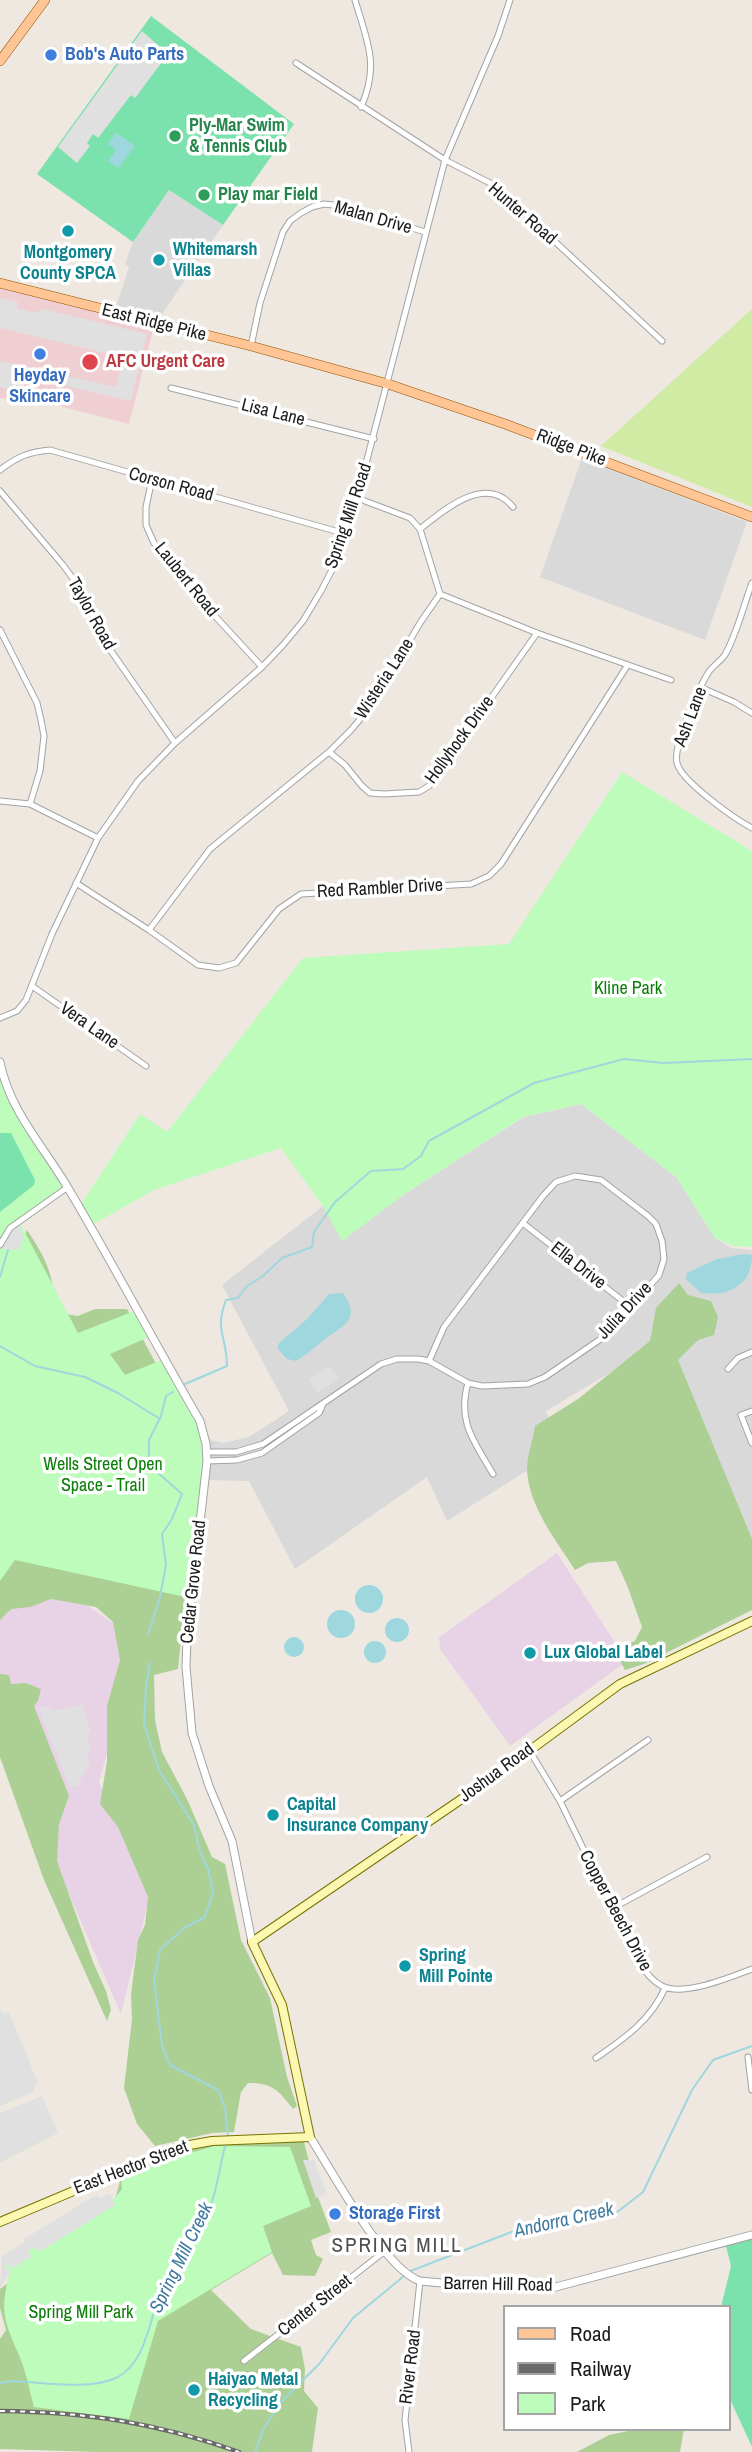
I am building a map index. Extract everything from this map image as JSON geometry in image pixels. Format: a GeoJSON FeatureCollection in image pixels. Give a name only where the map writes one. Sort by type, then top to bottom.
{"type":"FeatureCollection","features":[{"type":"Feature","properties":{"kind":"main road"},"geometry":{"type":"LineString","coordinates":[[0,61],[45,0]]}},
{"type":"Feature","properties":{"kind":"main road","name":"East Ridge Pike"},"geometry":{"type":"LineString","coordinates":[[0,284],[251,346],[388,384]]}},
{"type":"Feature","properties":{"kind":"main road","name":"Ridge Pike"},"geometry":{"type":"LineString","coordinates":[[388,384],[513,427],[752,517]]}},
{"type":"Feature","properties":{"kind":"main road","name":"Joshua Road"},"geometry":{"type":"LineString","coordinates":[[253,1942],[491,1779],[620,1684],[752,1621]]}},
{"type":"Feature","properties":{"kind":"main road","name":"Cedar Grove Road"},"geometry":{"type":"LineString","coordinates":[[253,1942],[282,2005],[310,2137]]}},
{"type":"Feature","properties":{"kind":"main road","name":"East Hector Street"},"geometry":{"type":"LineString","coordinates":[[0,2222],[178,2147],[212,2141],[310,2137]]}},
{"type":"Feature","properties":{"kind":"street"},"geometry":{"type":"LineString","coordinates":[[355,0],[372,59],[368,92],[361,107]]}},
{"type":"Feature","properties":{"kind":"street","name":"Spring Mill Road"},"geometry":{"type":"LineString","coordinates":[[0,1018],[23,1006],[98,838],[138,781],[175,743],[262,667],[303,621],[335,564],[374,439],[445,160],[498,36],[508,0]]}},
{"type":"Feature","properties":{"kind":"street","name":"Hunter Road"},"geometry":{"type":"LineString","coordinates":[[296,62],[445,160],[494,185],[662,341]]}},
{"type":"Feature","properties":{"kind":"street","name":"Malan Drive"},"geometry":{"type":"LineString","coordinates":[[251,346],[260,303],[283,232],[290,221],[301,213],[324,204],[342,206],[425,233]]}},
{"type":"Feature","properties":{"kind":"street","name":"Lisa Lane"},"geometry":{"type":"LineString","coordinates":[[171,388],[374,439]]}},
{"type":"Feature","properties":{"kind":"street","name":"Corson Road"},"geometry":{"type":"LineString","coordinates":[[0,470],[14,458],[26,453],[50,450],[345,534]]}},
{"type":"Feature","properties":{"kind":"street","name":"Laubert Road"},"geometry":{"type":"LineString","coordinates":[[152,479],[146,507],[146,525],[153,543],[202,602],[262,667]]}},
{"type":"Feature","properties":{"kind":"street","name":"Taylor Road"},"geometry":{"type":"LineString","coordinates":[[0,491],[64,565],[79,588],[109,648],[175,743]]}},
{"type":"Feature","properties":{"kind":"street"},"geometry":{"type":"LineString","coordinates":[[421,529],[463,498],[490,495],[506,499],[513,507]]}},
{"type":"Feature","properties":{"kind":"street"},"geometry":{"type":"LineString","coordinates":[[357,498],[410,518],[421,529],[440,594],[537,634],[671,680]]}},
{"type":"Feature","properties":{"kind":"street","name":"Ash Lane"},"geometry":{"type":"LineString","coordinates":[[752,583],[726,654],[709,670],[678,746],[676,760],[680,771],[735,819],[752,828]]}},
{"type":"Feature","properties":{"kind":"street","name":"Wisteria Lane"},"geometry":{"type":"LineString","coordinates":[[149,930],[210,849],[328,752],[372,705],[440,594]]}},
{"type":"Feature","properties":{"kind":"street"},"geometry":{"type":"LineString","coordinates":[[0,629],[37,703],[43,728],[40,771],[30,804]]}},
{"type":"Feature","properties":{"kind":"street","name":"Hollyhock Drive"},"geometry":{"type":"LineString","coordinates":[[328,752],[345,765],[370,793],[419,792],[429,786],[537,634]]}},
{"type":"Feature","properties":{"kind":"street","name":"Red Rambler Drive"},"geometry":{"type":"LineString","coordinates":[[76,883],[198,965],[219,968],[236,963],[279,909],[301,894],[471,884],[489,876],[501,864],[627,666]]}},
{"type":"Feature","properties":{"kind":"street"},"geometry":{"type":"LineString","coordinates":[[702,688],[752,713]]}},
{"type":"Feature","properties":{"kind":"street"},"geometry":{"type":"LineString","coordinates":[[0,801],[30,804],[98,838]]}},
{"type":"Feature","properties":{"kind":"street","name":"Vera Lane"},"geometry":{"type":"LineString","coordinates":[[32,986],[146,1066]]}},
{"type":"Feature","properties":{"kind":"street","name":"Cedar Grove Road"},"geometry":{"type":"LineString","coordinates":[[0,1062],[4,1083],[13,1102],[68,1187],[200,1420],[207,1461],[187,1637],[186,1667],[192,1733],[209,1786],[232,1841],[253,1942]]}},
{"type":"Feature","properties":{"kind":"street","name":"Julia Drive"},"geometry":{"type":"LineString","coordinates":[[207,1452],[236,1452],[253,1448],[381,1364],[397,1359],[429,1361],[468,1383],[482,1386],[528,1384],[545,1377],[608,1334],[659,1275],[664,1259],[656,1224],[601,1181],[575,1176],[556,1182],[444,1327],[429,1361]]}},
{"type":"Feature","properties":{"kind":"street"},"geometry":{"type":"LineString","coordinates":[[0,1245],[10,1227],[68,1187]]}},
{"type":"Feature","properties":{"kind":"street","name":"Ella Drive"},"geometry":{"type":"LineString","coordinates":[[523,1224],[632,1308]]}},
{"type":"Feature","properties":{"kind":"street"},"geometry":{"type":"LineString","coordinates":[[728,1369],[738,1358],[752,1352]]}},
{"type":"Feature","properties":{"kind":"street"},"geometry":{"type":"LineString","coordinates":[[468,1383],[465,1395],[467,1430],[493,1474]]}},
{"type":"Feature","properties":{"kind":"street","name":"Julia Drive"},"geometry":{"type":"LineString","coordinates":[[207,1461],[237,1460],[262,1453],[319,1413],[323,1404]]}},
{"type":"Feature","properties":{"kind":"street"},"geometry":{"type":"LineString","coordinates":[[752,1411],[741,1415],[752,1443]]}},
{"type":"Feature","properties":{"kind":"street"},"geometry":{"type":"LineString","coordinates":[[560,1801],[648,1740]]}},
{"type":"Feature","properties":{"kind":"street","name":"Copper Beech Drive"},"geometry":{"type":"LineString","coordinates":[[528,1750],[560,1801],[611,1909],[639,1963],[652,1979],[665,1988],[695,1987],[752,1969]]}},
{"type":"Feature","properties":{"kind":"street"},"geometry":{"type":"LineString","coordinates":[[611,1909],[707,1857]]}},
{"type":"Feature","properties":{"kind":"street"},"geometry":{"type":"LineString","coordinates":[[596,2057],[628,2036],[645,2020],[657,2006],[665,1988]]}},
{"type":"Feature","properties":{"kind":"street"},"geometry":{"type":"LineString","coordinates":[[748,2057],[752,2090]]}},
{"type":"Feature","properties":{"kind":"street","name":"Barren Hill Road"},"geometry":{"type":"LineString","coordinates":[[310,2137],[362,2222],[401,2268],[420,2281],[498,2288],[558,2287],[752,2235]]}},
{"type":"Feature","properties":{"kind":"street","name":"Center Street"},"geometry":{"type":"LineString","coordinates":[[244,2361],[385,2251]]}},
{"type":"Feature","properties":{"kind":"street","name":"River Road"},"geometry":{"type":"LineString","coordinates":[[409,2452],[405,2420],[420,2281]]}},
{"type":"Feature","properties":{"kind":"shaded area"},"geometry":{"type":"Polygon","coordinates":[[[142,31],[168,54],[135,98],[131,95],[98,138],[93,134],[87,143],[90,146],[77,163],[58,147],[142,31]]]}},
{"type":"Feature","properties":{"kind":"shaded area"},"geometry":{"type":"Polygon","coordinates":[[[169,190],[223,225],[162,314],[158,324],[114,313],[129,267],[125,264],[133,242],[169,190]]]}},
{"type":"Feature","properties":{"kind":"shaded area"},"geometry":{"type":"Polygon","coordinates":[[[0,283],[155,323],[129,424],[44,402],[22,403],[0,398],[0,283]]]}},
{"type":"Feature","properties":{"kind":"shaded area"},"geometry":{"type":"Polygon","coordinates":[[[0,298],[18,302],[17,308],[34,313],[43,309],[147,334],[131,401],[32,378],[22,381],[15,391],[0,387],[0,361],[116,387],[123,357],[0,328],[0,298]]]}},
{"type":"Feature","properties":{"kind":"shaded area"},"geometry":{"type":"Polygon","coordinates":[[[582,458],[747,522],[705,640],[540,577],[582,458]]]}},
{"type":"Feature","properties":{"kind":"shaded area"},"geometry":{"type":"Polygon","coordinates":[[[581,1104],[676,1177],[715,1238],[731,1248],[752,1250],[752,1566],[658,1344],[546,1411],[560,1450],[447,1521],[427,1477],[295,1569],[249,1481],[205,1480],[205,1439],[223,1443],[249,1437],[289,1411],[222,1285],[323,1206],[343,1240],[403,1195],[524,1117],[581,1104]]]}},
{"type":"Feature","properties":{"kind":"shaded area"},"geometry":{"type":"Polygon","coordinates":[[[18,1221],[24,1237],[19,1249],[7,1250],[0,1247],[18,1221]]]}},
{"type":"Feature","properties":{"kind":"shaded area"},"geometry":{"type":"Polygon","coordinates":[[[329,1366],[339,1379],[318,1393],[309,1380],[329,1366]]]}},
{"type":"Feature","properties":{"kind":"shaded area"},"geometry":{"type":"Polygon","coordinates":[[[557,1553],[627,1661],[510,1746],[440,1649],[439,1637],[557,1553]]]}},
{"type":"Feature","properties":{"kind":"shaded area"},"geometry":{"type":"Polygon","coordinates":[[[68,1593],[139,1640],[99,1782],[149,1899],[121,2014],[50,1850],[0,1697],[0,1606],[68,1593]]]}},
{"type":"Feature","properties":{"kind":"shaded area"},"geometry":{"type":"Polygon","coordinates":[[[82,1704],[91,1732],[87,1734],[91,1751],[87,1752],[90,1764],[84,1777],[79,1779],[81,1784],[70,1788],[39,1708],[46,1706],[53,1711],[82,1704]]]}},
{"type":"Feature","properties":{"kind":"shaded area"},"geometry":{"type":"Polygon","coordinates":[[[0,2008],[2,2013],[9,2012],[38,2083],[34,2086],[35,2091],[0,2106],[0,2008]]]}},
{"type":"Feature","properties":{"kind":"shaded area"},"geometry":{"type":"Polygon","coordinates":[[[42,2096],[58,2133],[0,2163],[0,2113],[42,2096]]]}},
{"type":"Feature","properties":{"kind":"shaded area"},"geometry":{"type":"Polygon","coordinates":[[[303,2160],[314,2160],[327,2194],[316,2198],[303,2160]]]}},
{"type":"Feature","properties":{"kind":"shaded area"},"geometry":{"type":"Polygon","coordinates":[[[110,2193],[115,2205],[39,2252],[36,2247],[28,2251],[31,2257],[11,2269],[7,2264],[6,2267],[10,2271],[0,2289],[2,2256],[25,2242],[24,2239],[96,2195],[100,2199],[110,2193]]]}},
{"type":"Feature","properties":{"kind":"green space","name":"Ply-Mar Swim & Tennis Club"},"geometry":{"type":"Polygon","coordinates":[[[151,16],[294,124],[223,225],[169,190],[133,242],[37,174],[151,16]]]}},
{"type":"Feature","properties":{"kind":"green space"},"geometry":{"type":"Polygon","coordinates":[[[752,309],[752,507],[601,446],[752,309]]]}},
{"type":"Feature","properties":{"kind":"green space","name":"Kline Park"},"geometry":{"type":"Polygon","coordinates":[[[622,772],[752,851],[752,1247],[734,1246],[715,1238],[676,1177],[581,1104],[523,1117],[403,1195],[342,1241],[323,1206],[281,1148],[154,1190],[90,1226],[79,1207],[140,1114],[167,1132],[303,958],[509,944],[622,772]]]}},
{"type":"Feature","properties":{"kind":"green space","name":"Wells Street Open Space - Trail"},"geometry":{"type":"Polygon","coordinates":[[[3,1080],[68,1187],[19,1221],[78,1333],[137,1310],[151,1336],[110,1354],[125,1375],[164,1359],[200,1421],[206,1444],[190,1598],[15,1560],[0,1581],[0,1081],[3,1080]]]}},
{"type":"Feature","properties":{"kind":"green space"},"geometry":{"type":"Polygon","coordinates":[[[0,1133],[11,1133],[35,1180],[34,1185],[0,1212],[0,1133]]]}},
{"type":"Feature","properties":{"kind":"green space"},"geometry":{"type":"Polygon","coordinates":[[[27,1230],[48,1269],[56,1312],[78,1316],[95,1309],[127,1309],[174,1398],[186,1590],[178,1669],[154,1675],[155,1720],[162,1752],[187,1799],[212,1857],[225,1864],[241,1940],[270,1998],[287,2077],[297,2106],[293,2109],[279,2092],[269,2086],[248,2083],[241,2092],[234,2132],[212,2133],[155,2146],[137,2124],[124,2088],[132,2019],[131,1994],[138,1940],[145,1925],[148,1897],[118,1827],[100,1804],[107,1761],[107,1706],[120,1660],[113,1622],[96,1607],[51,1599],[30,1607],[11,1609],[0,1620],[0,1260],[19,1248],[27,1230]]]}},
{"type":"Feature","properties":{"kind":"green space"},"geometry":{"type":"Polygon","coordinates":[[[679,1283],[688,1295],[711,1301],[718,1317],[714,1335],[698,1340],[678,1360],[752,1539],[752,1610],[644,1664],[625,1670],[617,1655],[623,1645],[635,1641],[642,1627],[616,1561],[588,1563],[575,1570],[538,1510],[529,1484],[528,1459],[535,1426],[578,1399],[650,1341],[656,1308],[679,1283]]]}},
{"type":"Feature","properties":{"kind":"green space"},"geometry":{"type":"Polygon","coordinates":[[[0,1674],[9,1675],[11,1684],[26,1683],[41,1689],[34,1706],[69,1796],[59,1824],[57,1861],[106,1991],[111,2010],[107,2021],[44,1880],[0,1757],[0,1674]]]}},
{"type":"Feature","properties":{"kind":"green space"},"geometry":{"type":"Polygon","coordinates":[[[303,2138],[318,2197],[331,2232],[311,2240],[316,2255],[323,2259],[315,2276],[283,2275],[272,2253],[211,2290],[251,2329],[301,2347],[305,2369],[304,2391],[318,2408],[312,2452],[0,2449],[0,2339],[6,2330],[0,2308],[0,2289],[114,2204],[121,2177],[137,2163],[178,2147],[303,2138]]]}},
{"type":"Feature","properties":{"kind":"green space","name":"Spring Mill Park"},"geometry":{"type":"Polygon","coordinates":[[[214,2146],[290,2147],[311,2206],[263,2226],[272,2252],[158,2321],[129,2419],[34,2407],[23,2366],[6,2322],[4,2305],[10,2271],[5,2267],[9,2263],[11,2268],[31,2257],[28,2251],[36,2247],[39,2252],[115,2205],[113,2200],[122,2189],[121,2177],[137,2169],[214,2146]]]}},
{"type":"Feature","properties":{"kind":"green space"},"geometry":{"type":"Polygon","coordinates":[[[752,2235],[752,2447],[731,2401],[731,2305],[721,2305],[731,2266],[725,2242],[752,2235]]]}},
{"type":"Feature","properties":{"kind":"green space"},"geometry":{"type":"Polygon","coordinates":[[[628,2431],[684,2431],[680,2452],[577,2452],[609,2435],[628,2431]]]}},
{"type":"Feature","properties":{"kind":"water"},"geometry":{"type":"Polygon","coordinates":[[[116,133],[135,146],[118,168],[108,161],[116,150],[108,144],[116,133]]]}},
{"type":"Feature","properties":{"kind":"water"},"geometry":{"type":"Polygon","coordinates":[[[752,1255],[748,1274],[737,1287],[729,1291],[701,1293],[686,1279],[687,1273],[717,1259],[752,1255]]]}},
{"type":"Feature","properties":{"kind":"water"},"geometry":{"type":"Polygon","coordinates":[[[343,1293],[351,1314],[346,1324],[296,1361],[287,1359],[277,1348],[279,1343],[307,1319],[329,1294],[343,1293]]]}},
{"type":"Feature","properties":{"kind":"water"},"geometry":{"type":"Polygon","coordinates":[[[369,1585],[379,1589],[383,1599],[379,1609],[369,1613],[359,1609],[355,1599],[359,1589],[369,1585]]]}},
{"type":"Feature","properties":{"kind":"water"},"geometry":{"type":"Polygon","coordinates":[[[341,1610],[351,1614],[355,1624],[351,1634],[341,1638],[331,1634],[327,1624],[331,1614],[341,1610]]]}},
{"type":"Feature","properties":{"kind":"water"},"geometry":{"type":"Polygon","coordinates":[[[397,1618],[405,1622],[409,1630],[405,1638],[397,1642],[389,1638],[385,1630],[389,1622],[397,1618]]]}},
{"type":"Feature","properties":{"kind":"water"},"geometry":{"type":"Polygon","coordinates":[[[294,1637],[301,1640],[304,1647],[301,1654],[294,1657],[287,1654],[284,1647],[287,1640],[294,1637]]]}},
{"type":"Feature","properties":{"kind":"water"},"geometry":{"type":"Polygon","coordinates":[[[375,1641],[383,1644],[386,1652],[383,1660],[375,1663],[367,1660],[364,1652],[367,1644],[375,1641]]]}},
{"type":"Feature","properties":{"kind":"waterway","name":"Spring Mill Creek"},"geometry":{"type":"LineString","coordinates":[[185,1384],[227,1366],[221,1327],[226,1300],[238,1298],[247,1286],[263,1276],[282,1258],[312,1247],[314,1232],[335,1202],[371,1171],[403,1169],[421,1156],[429,1141],[534,1083],[624,1059],[664,1063],[752,1059]]}},
{"type":"Feature","properties":{"kind":"waterway"},"geometry":{"type":"LineString","coordinates":[[0,1277],[8,1250]]}},
{"type":"Feature","properties":{"kind":"waterway"},"geometry":{"type":"LineString","coordinates":[[0,1346],[35,1366],[85,1377],[118,1393],[160,1419]]}},
{"type":"Feature","properties":{"kind":"waterway","name":"Spring Mill Creek"},"geometry":{"type":"LineString","coordinates":[[148,1635],[160,1597],[166,1565],[162,1534],[172,1519],[182,1494],[149,1465],[149,1440],[161,1416],[166,1396],[173,1392]]}},
{"type":"Feature","properties":{"kind":"waterway","name":"Spring Mill Creek"},"geometry":{"type":"LineString","coordinates":[[150,1663],[144,1724],[159,1770],[194,1825],[213,1892],[205,1917],[184,1928],[160,1950],[154,1981],[162,2046],[170,2065],[218,2090],[225,2108],[228,2138]]}},
{"type":"Feature","properties":{"kind":"waterway","name":"Andorra Creek"},"geometry":{"type":"LineString","coordinates":[[408,2272],[514,2231],[616,2213],[643,2192],[692,2090],[713,2060],[752,2046]]}},
{"type":"Feature","properties":{"kind":"waterway","name":"Spring Mill Creek"},"geometry":{"type":"LineString","coordinates":[[0,2383],[12,2381],[94,2384],[118,2377],[127,2370],[145,2342],[164,2287],[204,2222],[214,2194],[226,2143]]}},
{"type":"Feature","properties":{"kind":"waterway","name":"Andorra Creek"},"geometry":{"type":"LineString","coordinates":[[255,2452],[263,2430],[280,2403],[320,2363],[353,2318],[404,2276]]}},
{"type":"Feature","properties":{"kind":"railway"},"geometry":{"type":"LineString","coordinates":[[0,2411],[63,2414],[121,2421],[179,2434],[239,2452]]}},
{"type":"Feature","properties":{"kind":"place","name":"Bob's Auto Parts"},"geometry":{"type":"Point","coordinates":[51,55]}},
{"type":"Feature","properties":{"kind":"place","name":"Ply-Mar Swim & Tennis Club"},"geometry":{"type":"Point","coordinates":[175,136]}},
{"type":"Feature","properties":{"kind":"place","name":"Play mar Field"},"geometry":{"type":"Point","coordinates":[204,195]}},
{"type":"Feature","properties":{"kind":"place","name":"Montgomery County SPCA"},"geometry":{"type":"Point","coordinates":[68,231]}},
{"type":"Feature","properties":{"kind":"place","name":"Whitemarsh Villas"},"geometry":{"type":"Point","coordinates":[159,260]}},
{"type":"Feature","properties":{"kind":"place","name":"Heyday Skincare"},"geometry":{"type":"Point","coordinates":[40,354]}},
{"type":"Feature","properties":{"kind":"place","name":"AFC Urgent Care"},"geometry":{"type":"Point","coordinates":[90,362]}},
{"type":"Feature","properties":{"kind":"place","name":"Lux Global Label"},"geometry":{"type":"Point","coordinates":[530,1653]}},
{"type":"Feature","properties":{"kind":"place","name":"Capital Insurance Company"},"geometry":{"type":"Point","coordinates":[273,1815]}},
{"type":"Feature","properties":{"kind":"place","name":"Spring Mill Pointe"},"geometry":{"type":"Point","coordinates":[405,1966]}},
{"type":"Feature","properties":{"kind":"place","name":"Storage First"},"geometry":{"type":"Point","coordinates":[335,2214]}},
{"type":"Feature","properties":{"kind":"place","name":"Haiyao Metal Recycling"},"geometry":{"type":"Point","coordinates":[194,2390]}},
{"type":"Feature","properties":{"kind":"district","name":"SPRING MILL"},"geometry":{"type":"Point","coordinates":[397,2246]}}]}
